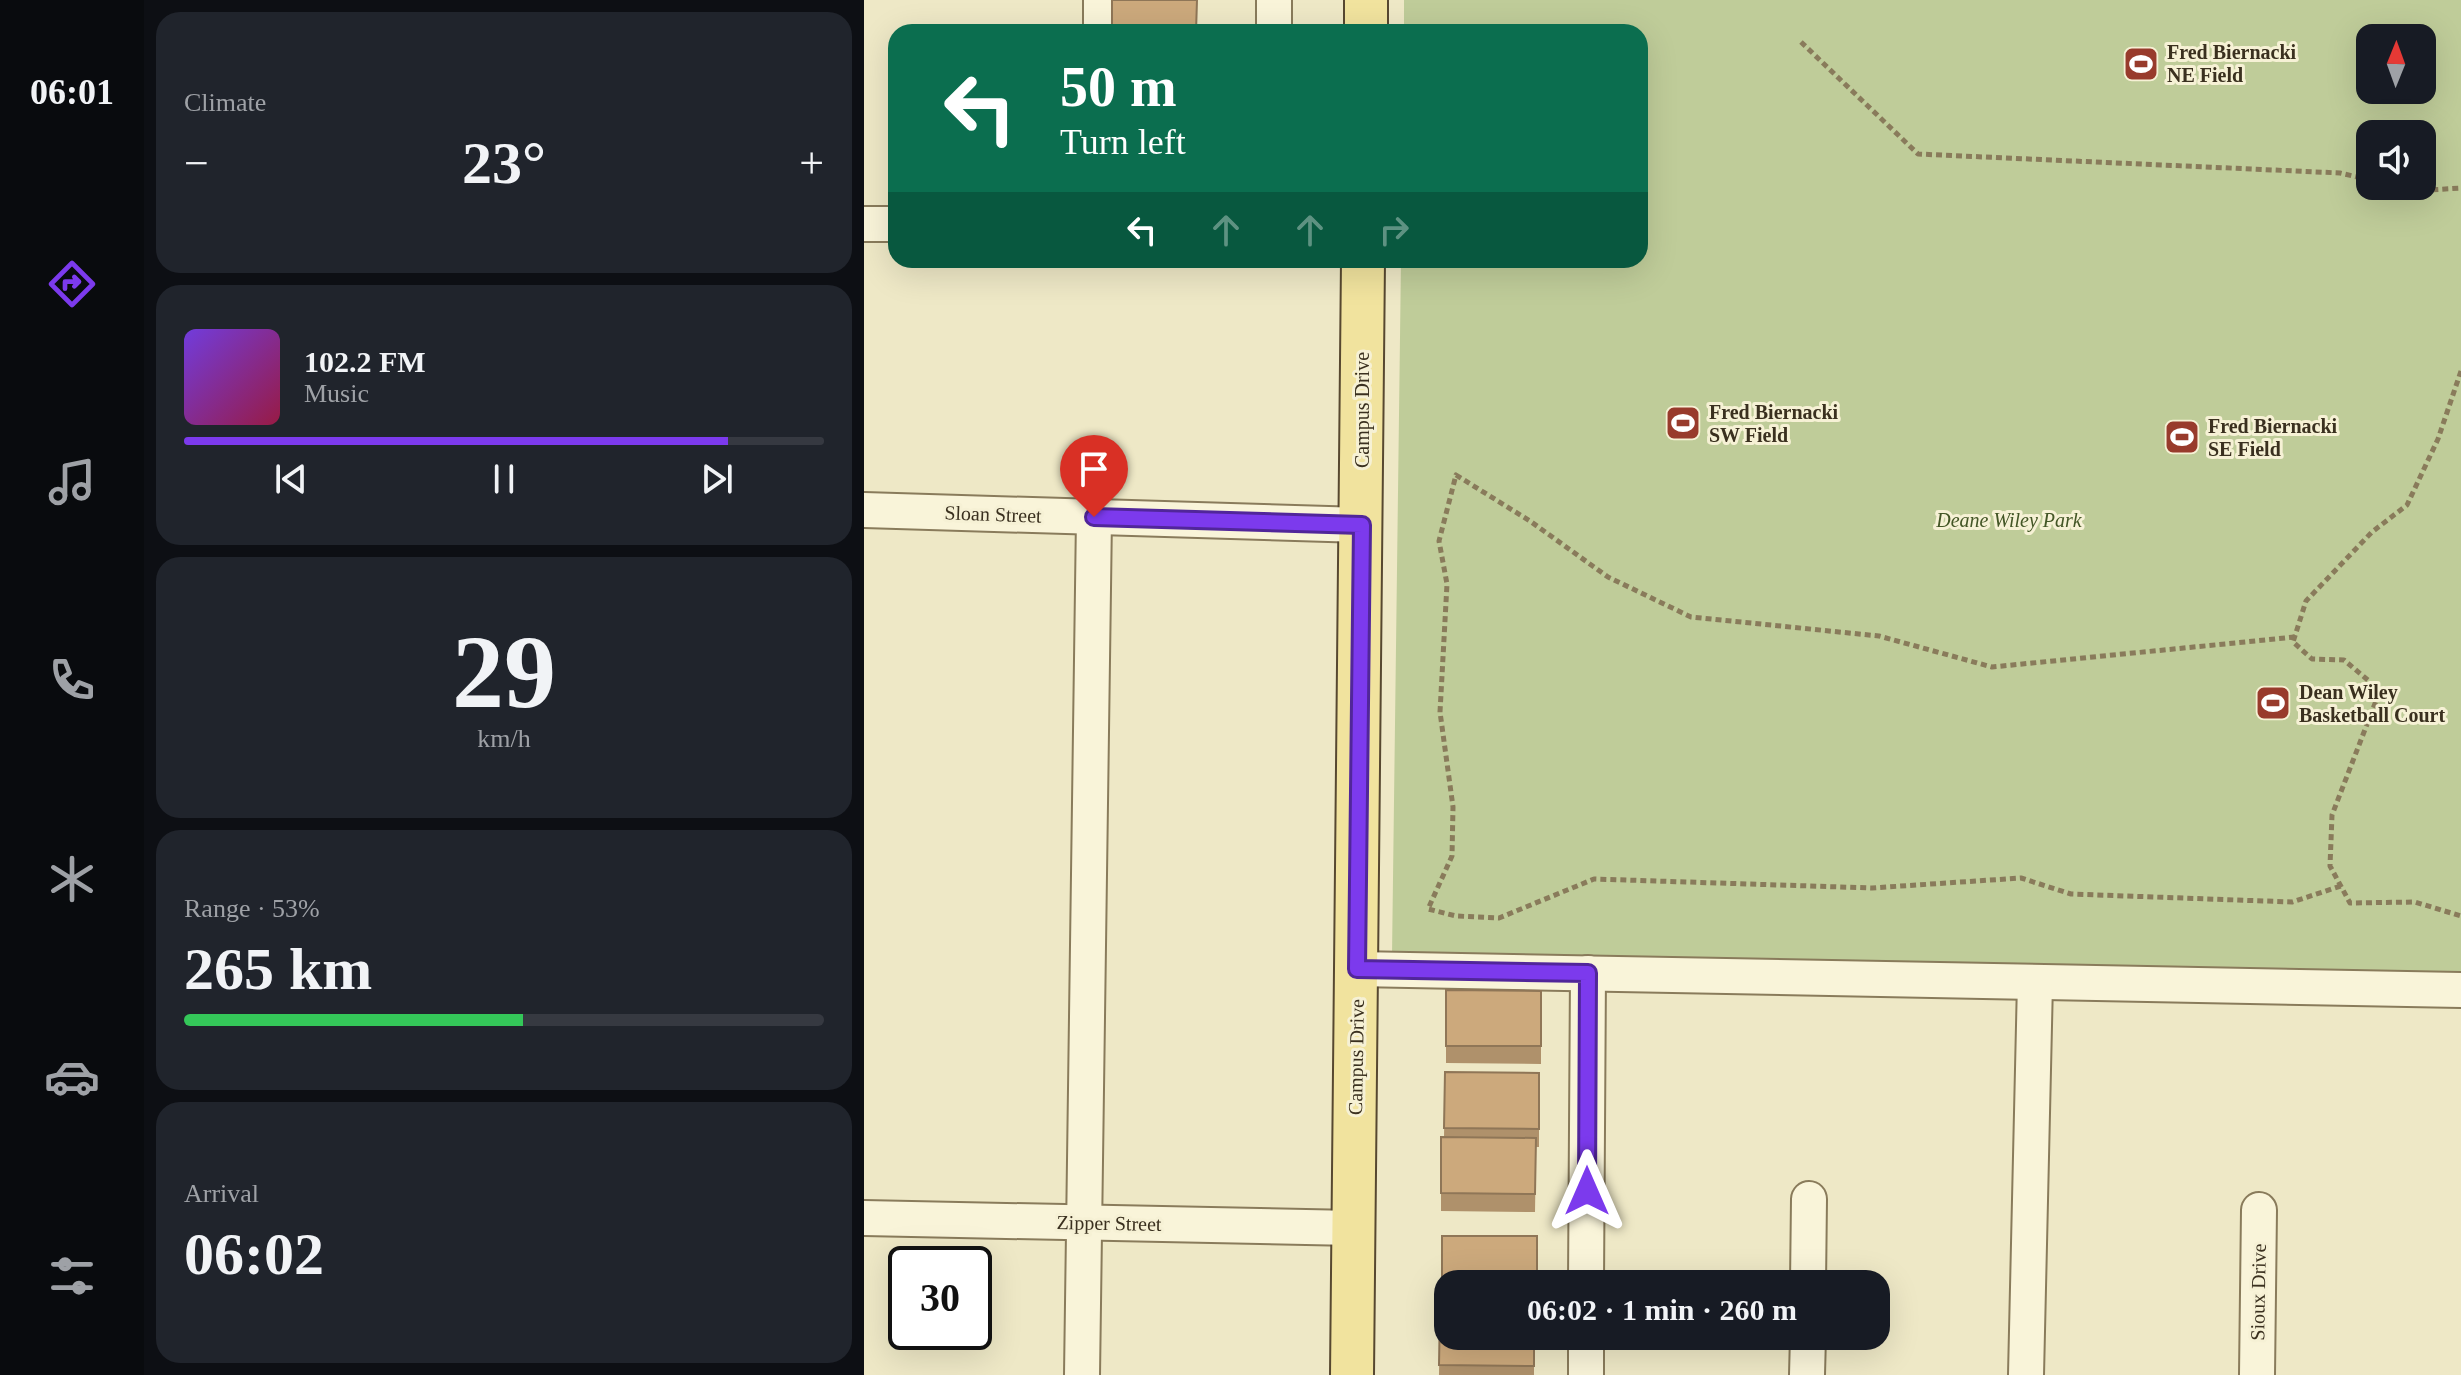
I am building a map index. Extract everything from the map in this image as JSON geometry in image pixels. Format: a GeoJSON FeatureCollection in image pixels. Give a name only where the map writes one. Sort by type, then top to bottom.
{"type":"FeatureCollection","features":[{"type":"Feature","properties":{"kind":"main road"},"geometry":{"type":"LineString","coordinates":[[1366,0],[1366,24]]}},
{"type":"Feature","properties":{"kind":"main road","name":"Campus Drive"},"geometry":{"type":"LineString","coordinates":[[1352,1375],[1363,268]]}},
{"type":"Feature","properties":{"kind":"street"},"geometry":{"type":"LineString","coordinates":[[1101,0],[1101,24]]}},
{"type":"Feature","properties":{"kind":"street"},"geometry":{"type":"LineString","coordinates":[[1274,0],[1274,24]]}},
{"type":"Feature","properties":{"kind":"street"},"geometry":{"type":"LineString","coordinates":[[864,224],[888,224]]}},
{"type":"Feature","properties":{"kind":"street","name":"Sloan Street"},"geometry":{"type":"LineString","coordinates":[[864,510],[1362,525]]}},
{"type":"Feature","properties":{"kind":"street"},"geometry":{"type":"LineString","coordinates":[[1082,1375],[1094,517]]}},
{"type":"Feature","properties":{"kind":"street"},"geometry":{"type":"LineString","coordinates":[[1357,969],[2461,990]]}},
{"type":"Feature","properties":{"kind":"street"},"geometry":{"type":"LineString","coordinates":[[1586,1270],[1588,973]]}},
{"type":"Feature","properties":{"kind":"street"},"geometry":{"type":"LineString","coordinates":[[2026,1375],[2035,982]]}},
{"type":"Feature","properties":{"kind":"street"},"geometry":{"type":"LineString","coordinates":[[1808,1270],[1809,1199]]}},
{"type":"Feature","properties":{"kind":"street","name":"Sioux Drive"},"geometry":{"type":"LineString","coordinates":[[2257,1375],[2259,1210]]}},
{"type":"Feature","properties":{"kind":"street","name":"Zipper Street"},"geometry":{"type":"LineString","coordinates":[[864,1218],[1354,1228]]}},
{"type":"Feature","properties":{"kind":"street"},"geometry":{"type":"LineString","coordinates":[[1586,1350],[1586,1375]]}},
{"type":"Feature","properties":{"kind":"street"},"geometry":{"type":"LineString","coordinates":[[1807,1375],[1808,1350]]}},
{"type":"Feature","properties":{"kind":"path"},"geometry":{"type":"LineString","coordinates":[[1801,42],[1918,154],[2340,173],[2356,177]]}},
{"type":"Feature","properties":{"kind":"path"},"geometry":{"type":"LineString","coordinates":[[2436,190],[2461,188]]}},
{"type":"Feature","properties":{"kind":"path"},"geometry":{"type":"LineString","coordinates":[[2461,371],[2438,439],[2407,505],[2372,532],[2306,601],[2293,642],[2312,659],[2344,660],[2369,681],[2376,701],[2332,815],[2330,866],[2350,903],[2415,902],[2461,916]]}},
{"type":"Feature","properties":{"kind":"path"},"geometry":{"type":"LineString","coordinates":[[2295,637],[1992,667],[1879,636],[1691,617],[1608,577],[1530,521],[1456,475],[1439,541],[1447,584],[1440,712],[1453,807],[1452,856],[1428,909],[1456,916],[1499,918],[1594,879],[1872,888],[2021,878],[2071,894],[2292,902],[2341,886]]}},
{"type":"Feature","properties":{"kind":"green space","name":"Deane Wiley Park"},"geometry":{"type":"Polygon","coordinates":[[[1404,0],[2461,0],[2461,983],[1392,956],[1401,268],[1648,268],[1648,24],[1404,24],[1404,0]]]}},
{"type":"Feature","properties":{"kind":"building"},"geometry":{"type":"Polygon","coordinates":[[[1112,0],[1197,0],[1196,24],[1112,24],[1112,0]]]}},
{"type":"Feature","properties":{"kind":"building"},"geometry":{"type":"Polygon","coordinates":[[[1446,990],[1541,991],[1541,1046],[1446,1046],[1446,990]]]}},
{"type":"Feature","properties":{"kind":"building"},"geometry":{"type":"Polygon","coordinates":[[[1445,1072],[1539,1073],[1539,1129],[1444,1128],[1445,1072]]]}},
{"type":"Feature","properties":{"kind":"building"},"geometry":{"type":"Polygon","coordinates":[[[1441,1137],[1536,1138],[1535,1194],[1441,1193],[1441,1137]]]}},
{"type":"Feature","properties":{"kind":"building"},"geometry":{"type":"Polygon","coordinates":[[[1442,1236],[1537,1236],[1537,1270],[1442,1270],[1442,1236]]]}},
{"type":"Feature","properties":{"kind":"building"},"geometry":{"type":"Polygon","coordinates":[[[1439,1350],[1534,1350],[1534,1366],[1439,1365],[1439,1350]]]}},
{"type":"Feature","properties":{"kind":"place","name":"Fred Biernacki NE Field"},"geometry":{"type":"Point","coordinates":[2141,64]}},
{"type":"Feature","properties":{"kind":"place","name":"Fred Biernacki SW Field"},"geometry":{"type":"Point","coordinates":[1683,423]}},
{"type":"Feature","properties":{"kind":"place","name":"Fred Biernacki SE Field"},"geometry":{"type":"Point","coordinates":[2182,437]}},
{"type":"Feature","properties":{"kind":"place","name":"Dean Wiley Basketball Court"},"geometry":{"type":"Point","coordinates":[2273,703]}},
{"type":"Feature","properties":{"kind":"route"},"geometry":{"type":"LineString","coordinates":[[1094,517],[1362,525],[1357,969],[1588,973],[1587,1191]]}}]}
